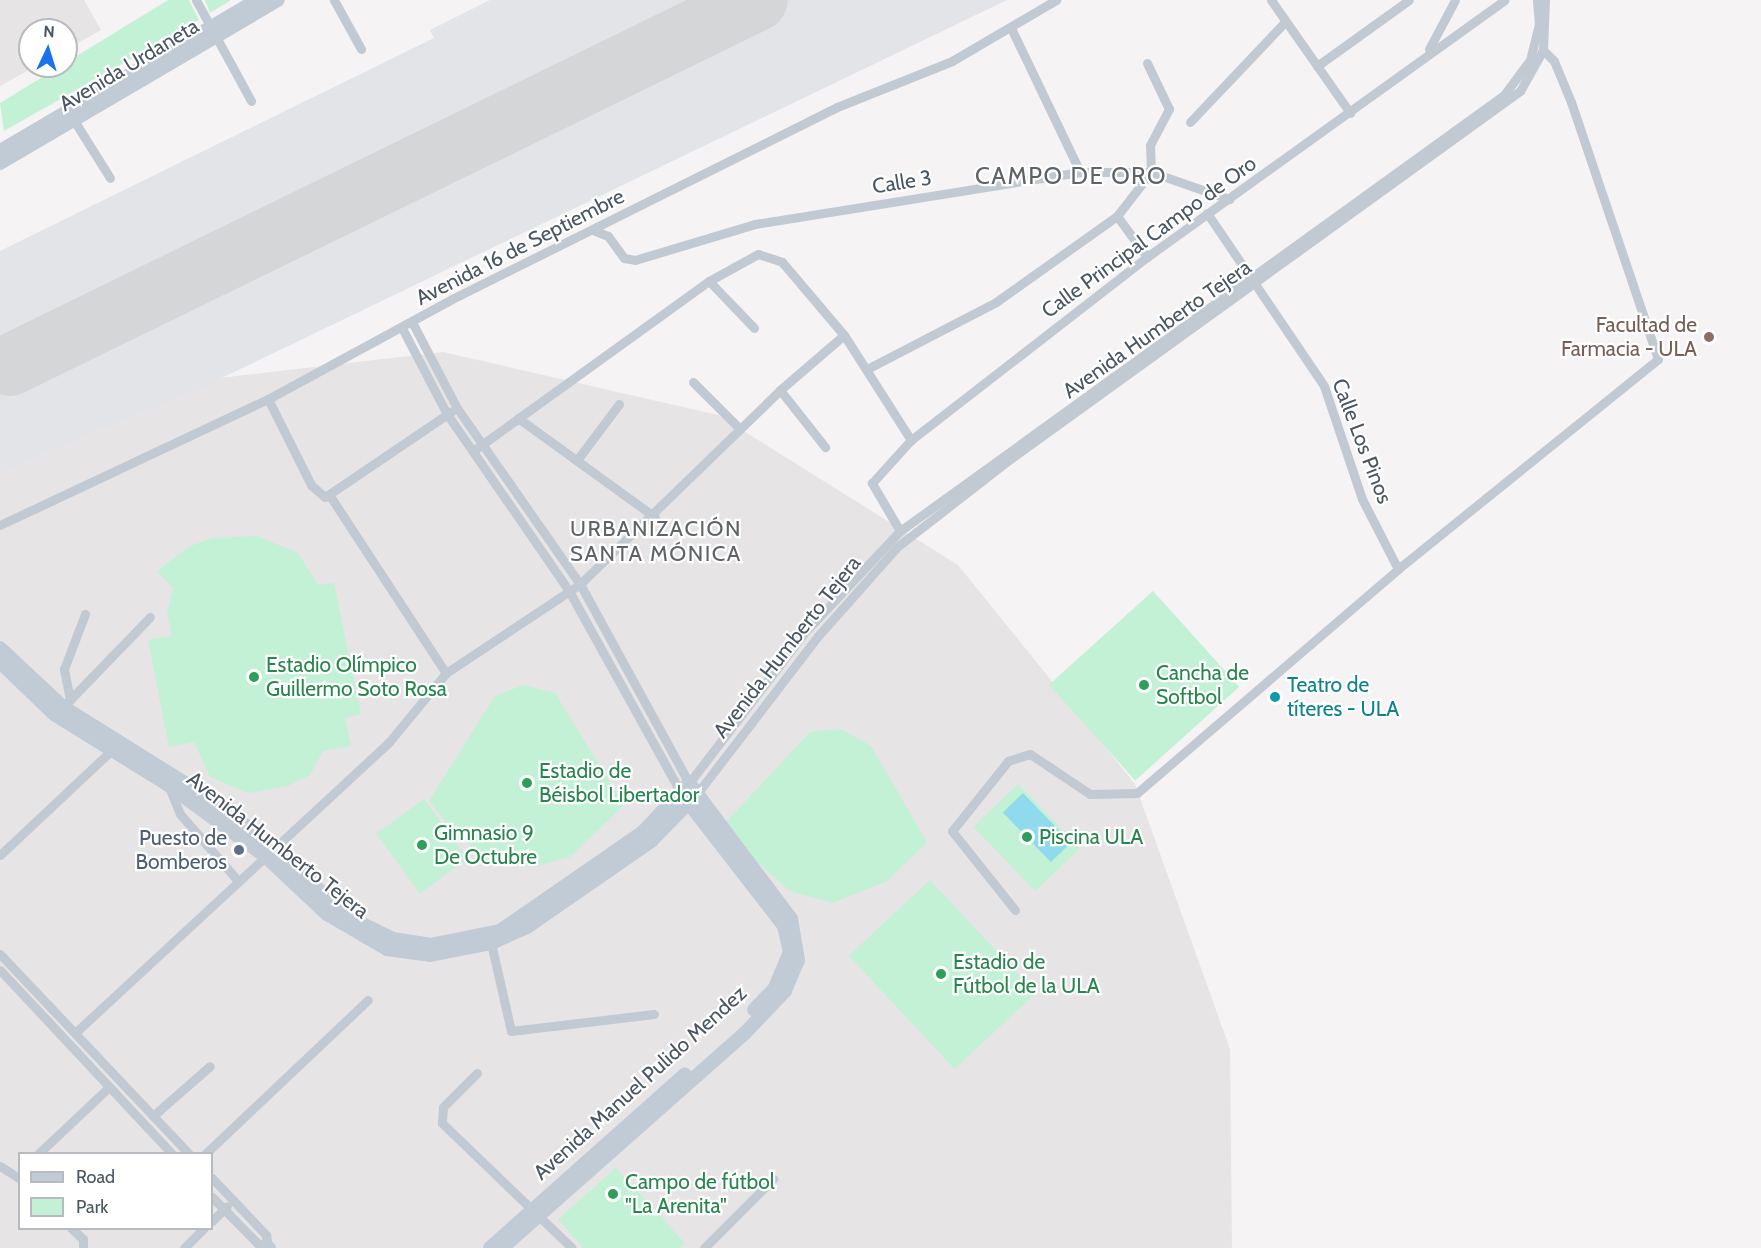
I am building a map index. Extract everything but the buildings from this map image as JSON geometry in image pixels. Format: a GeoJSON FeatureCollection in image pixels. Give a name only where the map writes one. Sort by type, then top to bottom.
{"type":"FeatureCollection","features":[{"type":"Feature","properties":{"kind":"street"},"geometry":{"type":"LineString","coordinates":[[196,0],[251,101]]}},
{"type":"Feature","properties":{"kind":"street","name":"Avenida Urdaneta"},"geometry":{"type":"LineString","coordinates":[[0,163],[75,122],[214,32],[257,0]]}},
{"type":"Feature","properties":{"kind":"street","name":"Avenida Urdaneta"},"geometry":{"type":"LineString","coordinates":[[0,151],[214,32],[278,0]]}},
{"type":"Feature","properties":{"kind":"street"},"geometry":{"type":"LineString","coordinates":[[334,0],[361,49]]}},
{"type":"Feature","properties":{"kind":"street","name":"Avenida 16 de Septiembre"},"geometry":{"type":"LineString","coordinates":[[0,525],[268,399],[412,322],[837,107],[952,61],[1056,0]]}},
{"type":"Feature","properties":{"kind":"street"},"geometry":{"type":"LineString","coordinates":[[1271,0],[1350,113]]}},
{"type":"Feature","properties":{"kind":"street"},"geometry":{"type":"LineString","coordinates":[[1317,66],[1409,0]]}},
{"type":"Feature","properties":{"kind":"street"},"geometry":{"type":"LineString","coordinates":[[1428,51],[1455,0]]}},
{"type":"Feature","properties":{"kind":"street","name":"Calle Principal Campo de Oro"},"geometry":{"type":"LineString","coordinates":[[900,531],[872,483],[911,440],[1147,257],[1350,113],[1428,51],[1504,0]]}},
{"type":"Feature","properties":{"kind":"street","name":"Avenida Humberto Tejera"},"geometry":{"type":"LineString","coordinates":[[0,648],[115,747],[269,851],[327,914],[387,949],[430,956],[491,943],[527,927],[651,841],[819,636],[897,547],[1006,462],[1504,95],[1530,60],[1539,24],[1537,0]]}},
{"type":"Feature","properties":{"kind":"street","name":"Avenida Humberto Tejera"},"geometry":{"type":"LineString","coordinates":[[0,662],[54,714],[115,747],[269,851],[346,916],[393,939],[430,945],[500,931],[644,832],[688,794],[806,632],[900,531],[1506,104],[1533,75],[1543,50],[1545,0]]}},
{"type":"Feature","properties":{"kind":"street"},"geometry":{"type":"LineString","coordinates":[[1190,122],[1285,22]]}},
{"type":"Feature","properties":{"kind":"street"},"geometry":{"type":"LineString","coordinates":[[1011,28],[1080,172]]}},
{"type":"Feature","properties":{"kind":"street"},"geometry":{"type":"LineString","coordinates":[[1016,910],[952,831],[1008,761],[1030,754],[1090,794],[1137,793],[1398,569],[1658,359],[1571,102],[1554,61],[1543,50]]}},
{"type":"Feature","properties":{"kind":"street"},"geometry":{"type":"LineString","coordinates":[[867,369],[996,302],[1117,216],[1151,172],[1150,145],[1169,109],[1147,63]]}},
{"type":"Feature","properties":{"kind":"street"},"geometry":{"type":"LineString","coordinates":[[75,122],[110,178]]}},
{"type":"Feature","properties":{"kind":"street","name":"Calle 3"},"geometry":{"type":"LineString","coordinates":[[593,230],[608,236],[624,258],[635,260],[755,224],[1080,172],[1151,172],[1229,199]]}},
{"type":"Feature","properties":{"kind":"street","name":"Calle Los Pinos"},"geometry":{"type":"LineString","coordinates":[[1207,213],[1250,283],[1324,386],[1362,498],[1380,529],[1398,569]]}},
{"type":"Feature","properties":{"kind":"street"},"geometry":{"type":"LineString","coordinates":[[1117,216],[1147,257]]}},
{"type":"Feature","properties":{"kind":"street"},"geometry":{"type":"LineString","coordinates":[[477,448],[709,281],[748,257],[771,255],[844,335],[911,440]]}},
{"type":"Feature","properties":{"kind":"street"},"geometry":{"type":"LineString","coordinates":[[709,281],[754,328]]}},
{"type":"Feature","properties":{"kind":"street"},"geometry":{"type":"LineString","coordinates":[[412,322],[477,448],[580,584],[688,794]]}},
{"type":"Feature","properties":{"kind":"street","name":"Avenida Manuel Pulido Mendez"},"geometry":{"type":"LineString","coordinates":[[402,328],[447,414],[477,448],[568,591],[688,794],[784,926],[790,952],[775,988],[738,1027],[536,1212],[490,1248]]}},
{"type":"Feature","properties":{"kind":"street"},"geometry":{"type":"LineString","coordinates":[[76,1032],[389,742],[446,673],[580,584],[654,517],[780,390],[844,335]]}},
{"type":"Feature","properties":{"kind":"street"},"geometry":{"type":"LineString","coordinates":[[693,382],[740,429]]}},
{"type":"Feature","properties":{"kind":"street"},"geometry":{"type":"LineString","coordinates":[[780,390],[825,447]]}},
{"type":"Feature","properties":{"kind":"street"},"geometry":{"type":"LineString","coordinates":[[268,399],[311,485],[318,495],[330,496],[457,408]]}},
{"type":"Feature","properties":{"kind":"street"},"geometry":{"type":"LineString","coordinates":[[577,460],[619,404]]}},
{"type":"Feature","properties":{"kind":"street"},"geometry":{"type":"LineString","coordinates":[[518,418],[654,517]]}},
{"type":"Feature","properties":{"kind":"street"},"geometry":{"type":"LineString","coordinates":[[330,496],[446,673]]}},
{"type":"Feature","properties":{"kind":"street"},"geometry":{"type":"LineString","coordinates":[[66,704],[64,669],[85,614]]}},
{"type":"Feature","properties":{"kind":"street"},"geometry":{"type":"LineString","coordinates":[[66,704],[150,617]]}},
{"type":"Feature","properties":{"kind":"street"},"geometry":{"type":"LineString","coordinates":[[0,855],[115,747]]}},
{"type":"Feature","properties":{"kind":"street"},"geometry":{"type":"LineString","coordinates":[[167,784],[180,814],[238,881]]}},
{"type":"Feature","properties":{"kind":"street"},"geometry":{"type":"LineString","coordinates":[[491,943],[511,1031],[654,1014]]}},
{"type":"Feature","properties":{"kind":"street"},"geometry":{"type":"LineString","coordinates":[[0,954],[154,1114],[187,1152]]}},
{"type":"Feature","properties":{"kind":"street"},"geometry":{"type":"LineString","coordinates":[[0,970],[170,1152]]}},
{"type":"Feature","properties":{"kind":"street"},"geometry":{"type":"LineString","coordinates":[[207,1152],[368,1000]]}},
{"type":"Feature","properties":{"kind":"street"},"geometry":{"type":"LineString","coordinates":[[154,1114],[210,1066]]}},
{"type":"Feature","properties":{"kind":"street"},"geometry":{"type":"LineString","coordinates":[[477,1073],[443,1107],[442,1123],[572,1248]]}},
{"type":"Feature","properties":{"kind":"street"},"geometry":{"type":"LineString","coordinates":[[41,1152],[109,1087]]}},
{"type":"Feature","properties":{"kind":"street"},"geometry":{"type":"LineString","coordinates":[[0,1166],[18,1175]]}},
{"type":"Feature","properties":{"kind":"street"},"geometry":{"type":"LineString","coordinates":[[213,1179],[266,1236],[268,1248]]}},
{"type":"Feature","properties":{"kind":"street"},"geometry":{"type":"LineString","coordinates":[[704,1248],[773,1179]]}},
{"type":"Feature","properties":{"kind":"street"},"geometry":{"type":"LineString","coordinates":[[213,1198],[223,1210],[268,1248]]}},
{"type":"Feature","properties":{"kind":"street"},"geometry":{"type":"LineString","coordinates":[[213,1220],[232,1201]]}},
{"type":"Feature","properties":{"kind":"street"},"geometry":{"type":"LineString","coordinates":[[502,1248],[536,1212]]}},
{"type":"Feature","properties":{"kind":"street"},"geometry":{"type":"LineString","coordinates":[[73,1230],[83,1239],[83,1248]]}},
{"type":"Feature","properties":{"kind":"street"},"geometry":{"type":"LineString","coordinates":[[184,1248],[202,1230]]}},
{"type":"Feature","properties":{"kind":"shaded area"},"geometry":{"type":"Polygon","coordinates":[[[0,0],[84,0],[101,30],[78,43],[78,18],[18,18],[18,76],[0,86],[0,0]]]}},
{"type":"Feature","properties":{"kind":"shaded area"},"geometry":{"type":"Polygon","coordinates":[[[490,0],[1007,0],[207,385],[0,471],[0,251],[434,38],[430,30],[490,0]]]}},
{"type":"Feature","properties":{"kind":"shaded area"},"geometry":{"type":"Polygon","coordinates":[[[443,352],[718,415],[958,565],[1135,784],[1230,1049],[1232,1248],[0,1248],[0,461],[150,386],[443,352]]]}},
{"type":"Feature","properties":{"kind":"green space"},"geometry":{"type":"Polygon","coordinates":[[[168,0],[189,0],[199,20],[4,131],[0,103],[41,78],[78,78],[78,55],[168,0]]]}},
{"type":"Feature","properties":{"kind":"green space"},"geometry":{"type":"Polygon","coordinates":[[[205,0],[231,0],[210,13],[205,0]]]}},
{"type":"Feature","properties":{"kind":"green space","name":"Estadio Olímpico Guillermo Soto Rosa"},"geometry":{"type":"Polygon","coordinates":[[[257,536],[298,553],[318,585],[334,583],[361,714],[345,718],[351,746],[323,751],[310,775],[288,786],[249,793],[210,777],[194,742],[169,747],[148,640],[172,636],[167,614],[173,588],[157,571],[190,546],[213,538],[257,536]]]}},
{"type":"Feature","properties":{"kind":"green space","name":"Cancha de Softbol"},"geometry":{"type":"Polygon","coordinates":[[[1153,591],[1239,687],[1135,781],[1049,685],[1153,591]]]}},
{"type":"Feature","properties":{"kind":"green space"},"geometry":{"type":"Polygon","coordinates":[[[523,685],[555,693],[624,805],[570,857],[533,867],[491,860],[457,836],[429,801],[495,696],[523,685]]]}},
{"type":"Feature","properties":{"kind":"green space"},"geometry":{"type":"Polygon","coordinates":[[[841,729],[871,746],[927,842],[887,881],[833,903],[790,891],[755,860],[726,822],[810,732],[841,729]]]}},
{"type":"Feature","properties":{"kind":"green space","name":"Piscina ULA"},"geometry":{"type":"Polygon","coordinates":[[[1018,784],[1080,848],[1035,891],[973,827],[1018,784]]]}},
{"type":"Feature","properties":{"kind":"green space","name":"Gimnasio 9 De Octubre"},"geometry":{"type":"Polygon","coordinates":[[[424,799],[467,859],[420,894],[376,834],[424,799]]]}},
{"type":"Feature","properties":{"kind":"green space","name":"Estadio de Fútbol de la ULA"},"geometry":{"type":"Polygon","coordinates":[[[930,880],[1036,993],[955,1069],[849,956],[930,880]]]}},
{"type":"Feature","properties":{"kind":"green space","name":"Campo de fútbol \"La Arenita\""},"geometry":{"type":"Polygon","coordinates":[[[616,1168],[685,1243],[680,1248],[583,1248],[558,1219],[616,1168]]]}},
{"type":"Feature","properties":{"kind":"water"},"geometry":{"type":"Polygon","coordinates":[[[1023,793],[1071,843],[1051,862],[1003,812],[1023,793]]]}},
{"type":"Feature","properties":{"kind":"runway"},"geometry":{"type":"LineString","coordinates":[[10,365],[757,0]]}},
{"type":"Feature","properties":{"kind":"place","name":"Facultad de Farmacia - ULA"},"geometry":{"type":"Point","coordinates":[1709,337]}},
{"type":"Feature","properties":{"kind":"place","name":"Estadio Olímpico Guillermo Soto Rosa"},"geometry":{"type":"Point","coordinates":[254,677]}},
{"type":"Feature","properties":{"kind":"place","name":"Cancha de Softbol"},"geometry":{"type":"Point","coordinates":[1144,685]}},
{"type":"Feature","properties":{"kind":"place","name":"Teatro de títeres - ULA"},"geometry":{"type":"Point","coordinates":[1275,697]}},
{"type":"Feature","properties":{"kind":"place","name":"Estadio de Béisbol Libertador"},"geometry":{"type":"Point","coordinates":[527,783]}},
{"type":"Feature","properties":{"kind":"place","name":"Piscina ULA"},"geometry":{"type":"Point","coordinates":[1027,837]}},
{"type":"Feature","properties":{"kind":"place","name":"Gimnasio 9 De Octubre"},"geometry":{"type":"Point","coordinates":[422,845]}},
{"type":"Feature","properties":{"kind":"place","name":"Puesto de Bomberos"},"geometry":{"type":"Point","coordinates":[239,850]}},
{"type":"Feature","properties":{"kind":"place","name":"Estadio de Fútbol de la ULA"},"geometry":{"type":"Point","coordinates":[941,974]}},
{"type":"Feature","properties":{"kind":"place","name":"Campo de fútbol \"La Arenita\""},"geometry":{"type":"Point","coordinates":[613,1194]}},
{"type":"Feature","properties":{"kind":"district","name":"CAMPO DE ORO"},"geometry":{"type":"Point","coordinates":[1071,176]}},
{"type":"Feature","properties":{"kind":"district","name":"URBANIZACIÓN SANTA MÓNICA"},"geometry":{"type":"Point","coordinates":[656,540]}}]}
